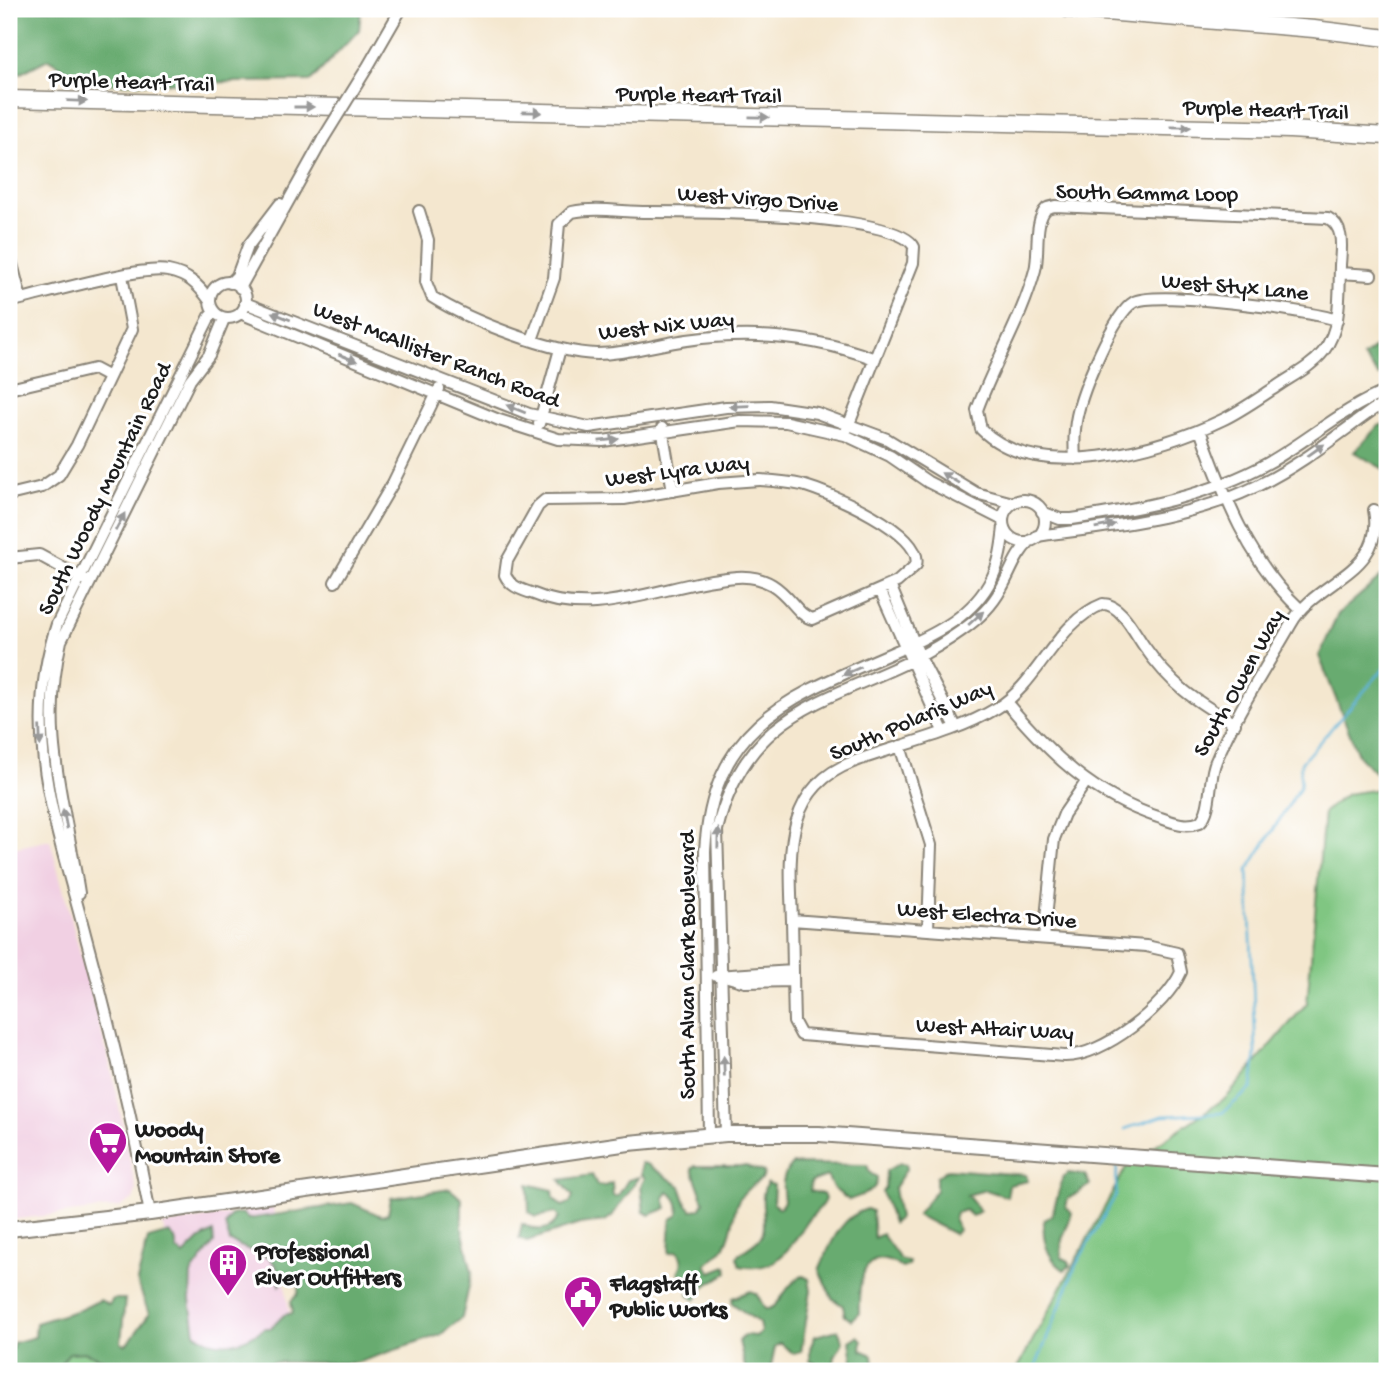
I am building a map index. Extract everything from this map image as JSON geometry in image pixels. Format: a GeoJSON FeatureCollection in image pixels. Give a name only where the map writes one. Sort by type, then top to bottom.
{"type":"FeatureCollection","features":[{"type":"Feature","properties":{"kind":"highway"},"geometry":{"type":"LineString","coordinates":[[1068,9],[1314,29],[1387,38]]}},
{"type":"Feature","properties":{"kind":"highway","name":"Purple Heart Trail"},"geometry":{"type":"LineString","coordinates":[[9,99],[1290,130],[1387,136]]}},
{"type":"Feature","properties":{"kind":"main road"},"geometry":{"type":"LineString","coordinates":[[9,1229],[149,1213],[629,1143],[726,1134],[819,1134],[1387,1176]]}},
{"type":"Feature","properties":{"kind":"street"},"geometry":{"type":"LineString","coordinates":[[231,285],[367,68],[400,10]]}},
{"type":"Feature","properties":{"kind":"street","name":"South Gamma Loop"},"geometry":{"type":"LineString","coordinates":[[1047,208],[1174,209],[1328,218],[1339,229],[1340,273],[1337,320],[1328,345],[1312,362],[1236,413],[1200,430],[1156,444],[1075,459],[1045,458],[1020,452],[987,435],[976,418],[979,405],[1031,285],[1037,262],[1041,216],[1047,208]]}},
{"type":"Feature","properties":{"kind":"street","name":"West Nix Way"},"geometry":{"type":"LineString","coordinates":[[419,211],[427,231],[426,282],[432,297],[532,340],[560,349],[599,354],[708,337],[759,336],[829,343],[875,359]]}},
{"type":"Feature","properties":{"kind":"street","name":"West Virgo Drive"},"geometry":{"type":"LineString","coordinates":[[532,340],[554,278],[559,224],[572,212],[788,215],[856,225],[907,238],[912,243],[913,263],[845,435]]}},
{"type":"Feature","properties":{"kind":"street"},"geometry":{"type":"LineString","coordinates":[[9,251],[21,299]]}},
{"type":"Feature","properties":{"kind":"street"},"geometry":{"type":"LineString","coordinates":[[9,302],[141,271],[166,270],[197,282],[231,285]]}},
{"type":"Feature","properties":{"kind":"street"},"geometry":{"type":"LineString","coordinates":[[1340,273],[1371,275]]}},
{"type":"Feature","properties":{"kind":"street"},"geometry":{"type":"LineString","coordinates":[[9,495],[42,487],[60,475],[132,329],[122,276]]}},
{"type":"Feature","properties":{"kind":"street"},"geometry":{"type":"LineString","coordinates":[[197,282],[211,306],[224,319],[243,308],[231,285]]}},
{"type":"Feature","properties":{"kind":"street","name":"South Woody Mountain Road"},"geometry":{"type":"LineString","coordinates":[[84,579],[211,306],[213,290],[231,285]]}},
{"type":"Feature","properties":{"kind":"street","name":"West Styx Lane"},"geometry":{"type":"LineString","coordinates":[[1075,459],[1075,427],[1084,391],[1121,315],[1133,303],[1160,298],[1273,307],[1337,320]]}},
{"type":"Feature","properties":{"kind":"street","name":"West McAllister Ranch Road"},"geometry":{"type":"LineString","coordinates":[[243,308],[541,417],[589,427],[746,405],[792,408],[849,423],[887,439],[976,493],[1013,503]]}},
{"type":"Feature","properties":{"kind":"street","name":"West McAllister Ranch Road"},"geometry":{"type":"LineString","coordinates":[[243,308],[436,394],[537,434],[558,439],[603,441],[740,421],[786,422],[845,435],[890,456],[936,486],[1003,523]]}},
{"type":"Feature","properties":{"kind":"street","name":"South Woody Mountain Road"},"geometry":{"type":"LineString","coordinates":[[149,1213],[123,1087],[44,776],[39,715],[49,649],[190,380],[209,355],[224,319]]}},
{"type":"Feature","properties":{"kind":"street"},"geometry":{"type":"LineString","coordinates":[[537,434],[560,349]]}},
{"type":"Feature","properties":{"kind":"street"},"geometry":{"type":"LineString","coordinates":[[9,389],[94,369],[109,377]]}},
{"type":"Feature","properties":{"kind":"street"},"geometry":{"type":"LineString","coordinates":[[335,582],[398,474],[443,380]]}},
{"type":"Feature","properties":{"kind":"street"},"geometry":{"type":"LineString","coordinates":[[1387,391],[1346,410],[1269,462],[1220,486],[1083,517],[1060,519],[1042,512],[1026,500],[1013,503],[1003,523],[1018,541],[1163,516],[1226,499],[1278,475],[1374,409],[1387,405]]}},
{"type":"Feature","properties":{"kind":"street"},"geometry":{"type":"LineString","coordinates":[[660,418],[673,491]]}},
{"type":"Feature","properties":{"kind":"street"},"geometry":{"type":"LineString","coordinates":[[1200,430],[1220,486],[1243,535],[1264,568],[1301,610]]}},
{"type":"Feature","properties":{"kind":"street","name":"West Lyra Way"},"geometry":{"type":"LineString","coordinates":[[738,481],[802,485],[842,500],[872,516],[909,542],[917,558],[910,572],[885,587],[823,617],[808,618],[784,591],[755,578],[726,578],[612,600],[570,603],[538,596],[516,587],[505,575],[507,561],[538,506],[545,500],[624,499],[673,491],[738,481]]}},
{"type":"Feature","properties":{"kind":"street","name":"South Owen Way"},"geometry":{"type":"LineString","coordinates":[[1086,782],[1151,815],[1186,825],[1200,822],[1206,814],[1214,763],[1235,723],[1301,610],[1370,550],[1376,532],[1374,510]]}},
{"type":"Feature","properties":{"kind":"street"},"geometry":{"type":"LineString","coordinates":[[1034,538],[1044,525],[1042,512]]}},
{"type":"Feature","properties":{"kind":"street","name":"South Alvan Clark Boulevard"},"geometry":{"type":"LineString","coordinates":[[709,1135],[707,822],[719,780],[732,754],[759,722],[791,698],[935,635],[962,616],[978,598],[995,571],[1003,523]]}},
{"type":"Feature","properties":{"kind":"street","name":"South Alvan Clark Boulevard"},"geometry":{"type":"LineString","coordinates":[[726,1134],[717,830],[725,797],[748,754],[776,726],[802,709],[916,659],[962,631],[993,602],[1014,558],[1034,538]]}},
{"type":"Feature","properties":{"kind":"street"},"geometry":{"type":"LineString","coordinates":[[9,558],[39,555],[84,579]]}},
{"type":"Feature","properties":{"kind":"street"},"geometry":{"type":"LineString","coordinates":[[885,587],[943,731]]}},
{"type":"Feature","properties":{"kind":"street","name":"South Polaris Way"},"geometry":{"type":"LineString","coordinates":[[799,1033],[794,1022],[789,846],[802,808],[812,792],[841,767],[956,727],[1006,702],[1076,624],[1097,607],[1110,605],[1120,612],[1174,684],[1196,702],[1235,723]]}},
{"type":"Feature","properties":{"kind":"street"},"geometry":{"type":"LineString","coordinates":[[916,659],[956,727]]}},
{"type":"Feature","properties":{"kind":"street"},"geometry":{"type":"LineString","coordinates":[[1006,702],[1051,754],[1086,782],[1064,814],[1054,839],[1044,938]]}},
{"type":"Feature","properties":{"kind":"street"},"geometry":{"type":"LineString","coordinates":[[900,746],[931,845],[928,929]]}},
{"type":"Feature","properties":{"kind":"street","name":"West Electra Drive"},"geometry":{"type":"LineString","coordinates":[[792,920],[1146,946],[1177,953]]}},
{"type":"Feature","properties":{"kind":"street","name":"West Altair Way"},"geometry":{"type":"LineString","coordinates":[[799,1033],[836,1039],[1079,1055],[1115,1036],[1162,1003],[1181,972],[1177,953]]}},
{"type":"Feature","properties":{"kind":"street"},"geometry":{"type":"LineString","coordinates":[[706,976],[744,972],[793,976]]}},
{"type":"Feature","properties":{"kind":"shaded area"},"geometry":{"type":"Polygon","coordinates":[[[50,840],[112,1072],[136,1190],[133,1199],[120,1207],[9,1220],[9,849],[50,840]]]}},
{"type":"Feature","properties":{"kind":"shaded area"},"geometry":{"type":"Polygon","coordinates":[[[273,1207],[293,1336],[184,1354],[163,1225],[273,1207]]]}},
{"type":"Feature","properties":{"kind":"green space"},"geometry":{"type":"Polygon","coordinates":[[[9,9],[361,11],[359,30],[311,81],[102,84],[48,59],[9,79],[9,9]]]}},
{"type":"Feature","properties":{"kind":"green space"},"geometry":{"type":"Polygon","coordinates":[[[1387,339],[1387,375],[1379,376],[1363,357],[1387,339]]]}},
{"type":"Feature","properties":{"kind":"green space"},"geometry":{"type":"Polygon","coordinates":[[[1387,423],[1387,471],[1354,452],[1378,426],[1387,423]]]}},
{"type":"Feature","properties":{"kind":"green space"},"geometry":{"type":"Polygon","coordinates":[[[1387,572],[1387,784],[1359,757],[1319,656],[1338,614],[1387,572]]]}},
{"type":"Feature","properties":{"kind":"green space"},"geometry":{"type":"Polygon","coordinates":[[[1379,789],[1387,793],[1387,1371],[1016,1371],[1128,1164],[1227,1097],[1307,1003],[1324,812],[1347,794],[1379,789]]]}},
{"type":"Feature","properties":{"kind":"green space"},"geometry":{"type":"Polygon","coordinates":[[[641,1163],[647,1164],[680,1186],[686,1204],[692,1210],[700,1209],[704,1202],[692,1169],[695,1166],[746,1166],[764,1172],[763,1178],[738,1201],[725,1246],[706,1265],[711,1272],[726,1266],[728,1272],[707,1285],[695,1300],[688,1295],[692,1276],[681,1276],[678,1272],[681,1264],[677,1251],[669,1253],[671,1219],[678,1215],[677,1202],[668,1192],[664,1198],[667,1208],[650,1215],[644,1212],[641,1186],[645,1178],[641,1174],[641,1163]]]}},
{"type":"Feature","properties":{"kind":"green space"},"geometry":{"type":"Polygon","coordinates":[[[900,1163],[906,1164],[907,1168],[894,1188],[899,1218],[893,1223],[882,1192],[885,1188],[886,1171],[900,1163]]]}},
{"type":"Feature","properties":{"kind":"green space"},"geometry":{"type":"Polygon","coordinates":[[[792,1164],[867,1165],[870,1173],[877,1177],[877,1182],[872,1190],[849,1200],[834,1189],[827,1176],[811,1182],[810,1191],[823,1194],[825,1199],[791,1246],[775,1261],[766,1265],[740,1266],[737,1257],[762,1234],[763,1198],[767,1183],[774,1185],[773,1203],[780,1208],[784,1201],[784,1177],[792,1164]]]}},
{"type":"Feature","properties":{"kind":"green space"},"geometry":{"type":"Polygon","coordinates":[[[948,1169],[1026,1175],[1028,1181],[1009,1185],[1007,1197],[986,1190],[967,1195],[980,1211],[972,1216],[965,1210],[956,1213],[954,1220],[959,1230],[954,1234],[917,1215],[936,1190],[936,1177],[948,1169]]]}},
{"type":"Feature","properties":{"kind":"green space"},"geometry":{"type":"Polygon","coordinates":[[[1068,1173],[1085,1175],[1090,1185],[1068,1199],[1066,1207],[1072,1213],[1062,1240],[1061,1257],[1069,1261],[1070,1266],[1064,1270],[1053,1260],[1045,1242],[1044,1220],[1052,1215],[1063,1177],[1068,1173]]]}},
{"type":"Feature","properties":{"kind":"green space"},"geometry":{"type":"Polygon","coordinates":[[[592,1175],[597,1185],[612,1183],[613,1196],[618,1196],[628,1180],[639,1177],[612,1216],[605,1221],[580,1224],[527,1241],[519,1238],[522,1224],[542,1230],[551,1226],[559,1217],[555,1213],[536,1217],[529,1212],[528,1184],[553,1190],[554,1199],[562,1206],[570,1203],[573,1196],[560,1180],[592,1175]]]}},
{"type":"Feature","properties":{"kind":"green space"},"geometry":{"type":"Polygon","coordinates":[[[450,1189],[462,1199],[462,1228],[472,1273],[462,1318],[440,1335],[356,1363],[274,1362],[233,1371],[127,1371],[123,1366],[84,1352],[69,1353],[61,1363],[61,1371],[9,1371],[9,1350],[13,1348],[13,1343],[35,1337],[36,1323],[82,1309],[100,1300],[109,1305],[113,1299],[125,1299],[121,1343],[125,1345],[149,1314],[137,1281],[148,1239],[169,1233],[175,1239],[177,1250],[184,1255],[200,1239],[213,1232],[214,1243],[191,1274],[190,1300],[195,1333],[212,1342],[230,1343],[271,1328],[284,1315],[293,1313],[291,1301],[298,1294],[300,1282],[295,1276],[287,1276],[280,1285],[277,1268],[270,1258],[230,1242],[225,1225],[231,1215],[242,1213],[248,1219],[352,1203],[381,1216],[388,1214],[391,1198],[450,1189]]]}},
{"type":"Feature","properties":{"kind":"green space"},"geometry":{"type":"Polygon","coordinates":[[[867,1209],[872,1211],[874,1238],[882,1234],[900,1259],[909,1262],[908,1266],[902,1268],[889,1261],[878,1260],[871,1263],[862,1279],[859,1313],[852,1320],[845,1316],[843,1306],[832,1298],[819,1270],[842,1225],[867,1209]]]}},
{"type":"Feature","properties":{"kind":"green space"},"geometry":{"type":"Polygon","coordinates":[[[803,1276],[809,1279],[811,1290],[801,1352],[794,1354],[780,1343],[775,1347],[770,1371],[746,1371],[739,1341],[745,1335],[756,1336],[761,1332],[759,1323],[732,1303],[733,1298],[751,1291],[757,1294],[765,1309],[770,1308],[803,1276]]]}},
{"type":"Feature","properties":{"kind":"green space"},"geometry":{"type":"Polygon","coordinates":[[[838,1330],[843,1342],[835,1356],[833,1369],[822,1371],[817,1364],[810,1361],[810,1348],[815,1336],[838,1330]]]}},
{"type":"Feature","properties":{"kind":"green space"},"geometry":{"type":"Polygon","coordinates":[[[858,1336],[862,1340],[861,1350],[873,1355],[874,1365],[895,1371],[844,1371],[853,1361],[850,1341],[858,1336]]]}},
{"type":"Feature","properties":{"kind":"green space"},"geometry":{"type":"Polygon","coordinates":[[[84,1352],[123,1366],[127,1371],[61,1371],[60,1364],[69,1353],[84,1352]]]}},
{"type":"Feature","properties":{"kind":"waterway"},"geometry":{"type":"LineString","coordinates":[[1125,1129],[1162,1116],[1222,1113],[1252,1088],[1256,1052],[1248,870],[1300,787],[1301,763],[1387,665]]}},
{"type":"Feature","properties":{"kind":"waterway"},"geometry":{"type":"LineString","coordinates":[[1034,1371],[1076,1265],[1116,1195],[1117,1164]]}},
{"type":"Feature","properties":{"kind":"place","name":"Woody Mountain Store"},"geometry":{"type":"Point","coordinates":[108,1175]}},
{"type":"Feature","properties":{"kind":"place","name":"Professional River Outfitters"},"geometry":{"type":"Point","coordinates":[228,1297]}},
{"type":"Feature","properties":{"kind":"place","name":"Flagstaff Public Works"},"geometry":{"type":"Point","coordinates":[583,1329]}}]}
